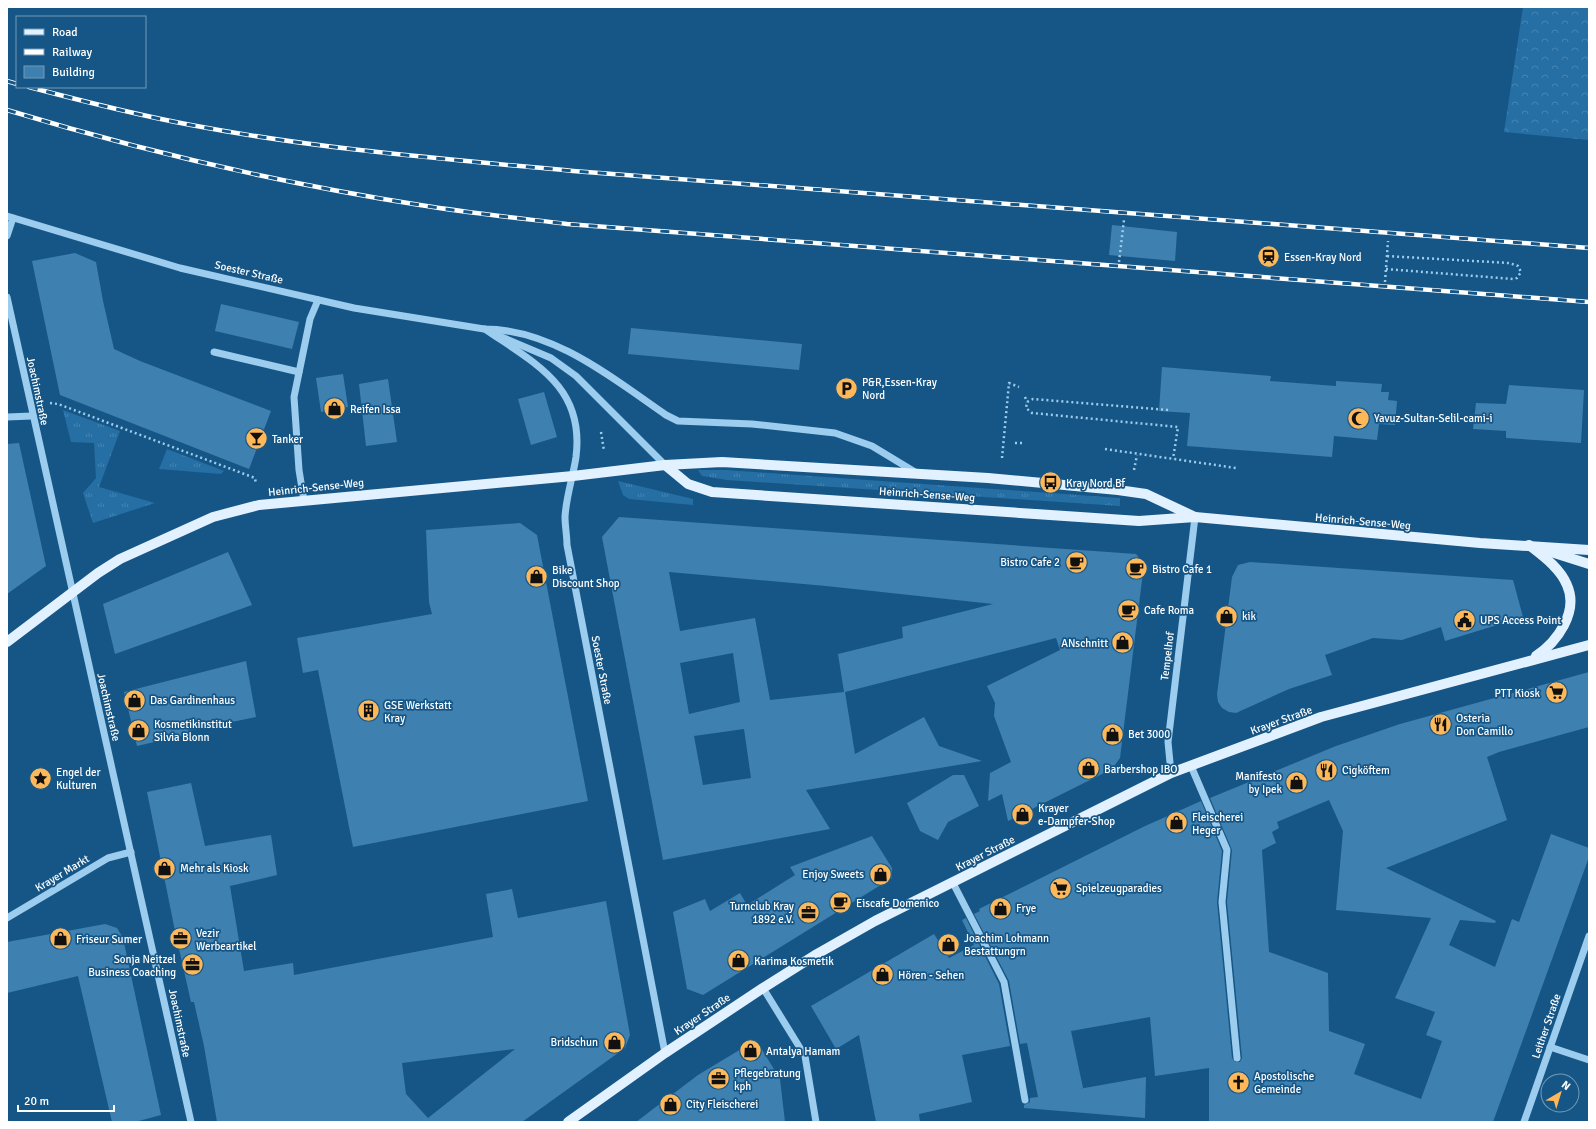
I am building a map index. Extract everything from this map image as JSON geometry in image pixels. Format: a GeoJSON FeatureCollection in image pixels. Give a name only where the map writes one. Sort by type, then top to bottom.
{"type":"FeatureCollection","features":[{"type":"Feature","properties":{"kind":"main road","name":"Heinrich-Sense-Weg"},"geometry":{"type":"LineString","coordinates":[[7,642],[71,593],[120,559],[213,517],[258,505],[573,476],[665,465],[722,462],[1000,479],[1118,490],[1146,494],[1195,518]]}},
{"type":"Feature","properties":{"kind":"main road","name":"Heinrich-Sense-Weg"},"geometry":{"type":"LineString","coordinates":[[665,465],[688,484],[712,492],[1139,521],[1195,518],[1465,542],[1589,550]]}},
{"type":"Feature","properties":{"kind":"main road","name":"Heinrich-Sense-Weg"},"geometry":{"type":"LineString","coordinates":[[1529,545],[1589,564]]}},
{"type":"Feature","properties":{"kind":"main road"},"geometry":{"type":"LineString","coordinates":[[1528,660],[1546,648],[1560,632],[1567,617],[1570,600],[1567,584],[1560,573],[1529,545]]}},
{"type":"Feature","properties":{"kind":"main road","name":"Krayer Straße"},"geometry":{"type":"LineString","coordinates":[[568,1122],[665,1053],[763,988],[875,921],[1171,773],[1321,717],[1528,660],[1589,645]]}},
{"type":"Feature","properties":{"kind":"street"},"geometry":{"type":"LineString","coordinates":[[7,236],[10,217]]}},
{"type":"Feature","properties":{"kind":"street","name":"Soester Straße"},"geometry":{"type":"LineString","coordinates":[[10,217],[180,268],[318,300],[354,308],[484,329],[504,329],[537,338],[578,357],[653,406]]}},
{"type":"Feature","properties":{"kind":"street","name":"Joachimstraße"},"geometry":{"type":"LineString","coordinates":[[7,297],[71,593],[131,852],[191,1122]]}},
{"type":"Feature","properties":{"kind":"street"},"geometry":{"type":"LineString","coordinates":[[304,501],[299,470],[294,397],[310,319],[318,300]]}},
{"type":"Feature","properties":{"kind":"street","name":"Soester Straße"},"geometry":{"type":"LineString","coordinates":[[484,329],[551,358],[576,376],[665,465]]}},
{"type":"Feature","properties":{"kind":"street","name":"Soester Straße"},"geometry":{"type":"LineString","coordinates":[[484,329],[546,372],[565,394],[573,416],[576,434],[576,455],[565,516],[567,545],[665,1053]]}},
{"type":"Feature","properties":{"kind":"street"},"geometry":{"type":"LineString","coordinates":[[214,352],[299,372]]}},
{"type":"Feature","properties":{"kind":"street","name":"Heinrich-Sense-Weg"},"geometry":{"type":"LineString","coordinates":[[653,406],[678,421],[752,424],[835,433],[872,446],[917,474]]}},
{"type":"Feature","properties":{"kind":"street"},"geometry":{"type":"LineString","coordinates":[[7,417],[32,416]]}},
{"type":"Feature","properties":{"kind":"street","name":"Tempelhof"},"geometry":{"type":"LineString","coordinates":[[1171,773],[1168,742],[1195,518]]}},
{"type":"Feature","properties":{"kind":"street"},"geometry":{"type":"LineString","coordinates":[[1191,766],[1227,850],[1222,902],[1237,1058]]}},
{"type":"Feature","properties":{"kind":"street","name":"Krayer Markt"},"geometry":{"type":"LineString","coordinates":[[7,918],[108,858],[131,852]]}},
{"type":"Feature","properties":{"kind":"street"},"geometry":{"type":"LineString","coordinates":[[953,883],[1004,982],[1025,1100]]}},
{"type":"Feature","properties":{"kind":"street","name":"Leither Straße"},"geometry":{"type":"LineString","coordinates":[[1524,1122],[1589,936]]}},
{"type":"Feature","properties":{"kind":"street"},"geometry":{"type":"LineString","coordinates":[[763,988],[805,1056],[816,1122]]}},
{"type":"Feature","properties":{"kind":"street"},"geometry":{"type":"LineString","coordinates":[[1550,1047],[1589,1060]]}},
{"type":"Feature","properties":{"kind":"path"},"geometry":{"type":"LineString","coordinates":[[1119,262],[1124,220]]}},
{"type":"Feature","properties":{"kind":"path"},"geometry":{"type":"LineString","coordinates":[[1385,282],[1388,241]]}},
{"type":"Feature","properties":{"kind":"path"},"geometry":{"type":"LineString","coordinates":[[1386,256],[1509,263],[1518,266],[1521,272],[1517,278],[1513,279],[1386,269]]}},
{"type":"Feature","properties":{"kind":"path"},"geometry":{"type":"LineString","coordinates":[[1000,479],[1009,383],[1019,387]]}},
{"type":"Feature","properties":{"kind":"path"},"geometry":{"type":"LineString","coordinates":[[1026,397],[1026,408],[1032,413],[1178,427],[1173,459]]}},
{"type":"Feature","properties":{"kind":"path"},"geometry":{"type":"LineString","coordinates":[[1027,402],[1033,399],[1168,410]]}},
{"type":"Feature","properties":{"kind":"path"},"geometry":{"type":"LineString","coordinates":[[29,402],[58,404],[255,478],[258,505]]}},
{"type":"Feature","properties":{"kind":"path"},"geometry":{"type":"LineString","coordinates":[[1015,443],[1023,443]]}},
{"type":"Feature","properties":{"kind":"path"},"geometry":{"type":"LineString","coordinates":[[1105,449],[1236,468]]}},
{"type":"Feature","properties":{"kind":"green space"},"geometry":{"type":"Polygon","coordinates":[[[1523,7],[1589,7],[1589,140],[1504,132],[1523,7]]]}},
{"type":"Feature","properties":{"kind":"green space"},"geometry":{"type":"Polygon","coordinates":[[[63,410],[120,431],[99,487],[155,503],[93,523],[83,493],[96,478],[94,443],[71,442],[63,410]]]}},
{"type":"Feature","properties":{"kind":"green space"},"geometry":{"type":"Polygon","coordinates":[[[167,449],[224,471],[221,474],[159,469],[167,449]]]}},
{"type":"Feature","properties":{"kind":"green space"},"geometry":{"type":"Polygon","coordinates":[[[698,470],[726,470],[1120,498],[1120,506],[727,480],[702,476],[698,470]]]}},
{"type":"Feature","properties":{"kind":"green space"},"geometry":{"type":"Polygon","coordinates":[[[618,481],[693,499],[693,505],[629,499],[623,495],[618,481]]]}},
{"type":"Feature","properties":{"kind":"building"},"geometry":{"type":"Polygon","coordinates":[[[1112,225],[1177,232],[1175,261],[1109,255],[1112,225]]]}},
{"type":"Feature","properties":{"kind":"building"},"geometry":{"type":"Polygon","coordinates":[[[75,253],[96,262],[114,349],[140,361],[271,411],[249,469],[60,395],[32,261],[75,253]]]}},
{"type":"Feature","properties":{"kind":"building"},"geometry":{"type":"Polygon","coordinates":[[[221,304],[299,322],[292,349],[215,331],[221,304]]]}},
{"type":"Feature","properties":{"kind":"building"},"geometry":{"type":"Polygon","coordinates":[[[631,328],[802,344],[799,370],[628,354],[631,328]]]}},
{"type":"Feature","properties":{"kind":"building"},"geometry":{"type":"Polygon","coordinates":[[[1162,367],[1271,376],[1270,381],[1336,386],[1336,381],[1382,384],[1381,392],[1389,392],[1388,400],[1397,401],[1395,425],[1379,424],[1377,440],[1334,436],[1332,457],[1187,446],[1190,413],[1159,411],[1162,367]]]}},
{"type":"Feature","properties":{"kind":"building"},"geometry":{"type":"Polygon","coordinates":[[[343,374],[348,407],[321,412],[316,378],[343,374]]]}},
{"type":"Feature","properties":{"kind":"building"},"geometry":{"type":"Polygon","coordinates":[[[388,379],[397,442],[366,446],[359,384],[388,379]]]}},
{"type":"Feature","properties":{"kind":"building"},"geometry":{"type":"Polygon","coordinates":[[[1509,385],[1584,390],[1581,443],[1506,438],[1506,431],[1473,429],[1476,403],[1506,404],[1509,385]]]}},
{"type":"Feature","properties":{"kind":"building"},"geometry":{"type":"Polygon","coordinates":[[[544,392],[557,437],[531,445],[518,399],[544,392]]]}},
{"type":"Feature","properties":{"kind":"building"},"geometry":{"type":"Polygon","coordinates":[[[19,443],[46,566],[7,594],[7,444],[19,443]]]}},
{"type":"Feature","properties":{"kind":"building"},"geometry":{"type":"Polygon","coordinates":[[[619,517],[1136,554],[1144,564],[1120,758],[1112,769],[1008,821],[1002,794],[988,801],[990,773],[1011,762],[994,716],[995,703],[987,686],[1060,650],[1056,638],[845,692],[855,754],[924,717],[939,746],[982,761],[806,790],[830,829],[663,860],[602,537],[619,517]],[[669,572],[680,631],[755,618],[770,700],[844,692],[838,654],[903,638],[902,627],[993,604],[826,586],[669,572]],[[733,653],[680,663],[689,714],[740,702],[733,653]],[[744,729],[694,736],[703,785],[751,778],[744,729]]]}},
{"type":"Feature","properties":{"kind":"building"},"geometry":{"type":"Polygon","coordinates":[[[520,523],[537,535],[588,801],[353,847],[318,670],[303,673],[297,638],[432,614],[429,602],[426,530],[520,523]]]}},
{"type":"Feature","properties":{"kind":"building"},"geometry":{"type":"Polygon","coordinates":[[[228,552],[252,605],[115,654],[103,604],[228,552]]]}},
{"type":"Feature","properties":{"kind":"building"},"geometry":{"type":"Polygon","coordinates":[[[1250,562],[1513,580],[1523,617],[1445,641],[1441,627],[1402,640],[1373,638],[1325,655],[1332,675],[1289,689],[1236,713],[1229,712],[1222,708],[1218,702],[1217,694],[1232,577],[1238,565],[1250,562]]]}},
{"type":"Feature","properties":{"kind":"building"},"geometry":{"type":"Polygon","coordinates":[[[246,661],[256,717],[188,731],[189,734],[137,746],[124,692],[246,661]]]}},
{"type":"Feature","properties":{"kind":"building"},"geometry":{"type":"Polygon","coordinates":[[[1589,672],[1589,727],[1499,752],[1487,757],[1507,820],[1386,868],[1496,921],[1495,923],[1460,920],[1449,945],[1495,967],[1512,919],[1519,922],[1551,834],[1589,848],[1589,857],[1493,1122],[1209,1122],[1209,1068],[1155,1076],[1150,1017],[1071,1031],[1083,1088],[1079,1089],[1146,1077],[1145,1118],[1024,1108],[1024,1105],[1030,1102],[1030,1098],[1038,1097],[1027,1043],[1020,1044],[1009,981],[974,914],[980,911],[979,909],[1143,827],[1201,801],[1222,851],[1217,902],[1232,1058],[1235,1062],[1240,1062],[1242,1058],[1227,902],[1232,850],[1210,798],[1336,746],[1400,724],[1589,672]],[[1329,800],[1277,822],[1279,828],[1272,832],[1276,843],[1262,850],[1269,952],[1328,973],[1329,1031],[1365,1044],[1354,1074],[1421,1099],[1442,1041],[1426,1035],[1435,1012],[1395,998],[1431,918],[1336,910],[1343,831],[1329,800]]]}},
{"type":"Feature","properties":{"kind":"building"},"geometry":{"type":"Polygon","coordinates":[[[953,775],[964,775],[979,806],[948,822],[938,840],[920,831],[907,803],[953,775]]]}},
{"type":"Feature","properties":{"kind":"building"},"geometry":{"type":"Polygon","coordinates":[[[191,783],[205,846],[271,835],[277,875],[230,886],[244,971],[293,963],[294,975],[493,937],[486,894],[512,889],[518,918],[606,901],[630,1035],[625,1048],[522,1122],[217,1122],[204,1046],[194,1002],[191,1002],[175,931],[147,792],[191,783]],[[515,1049],[402,1063],[406,1094],[428,1118],[515,1049]]]}},
{"type":"Feature","properties":{"kind":"building"},"geometry":{"type":"Polygon","coordinates":[[[872,836],[892,868],[892,878],[703,995],[687,989],[673,912],[705,899],[710,911],[740,893],[747,905],[795,875],[790,867],[872,836]]]}},
{"type":"Feature","properties":{"kind":"building"},"geometry":{"type":"Polygon","coordinates":[[[966,918],[999,984],[1010,1046],[962,1055],[972,1102],[919,1114],[920,1122],[876,1122],[859,1035],[836,1049],[811,1006],[934,934],[949,958],[974,945],[962,920],[966,918]]]}},
{"type":"Feature","properties":{"kind":"building"},"geometry":{"type":"Polygon","coordinates":[[[105,924],[117,928],[123,938],[161,1115],[135,1122],[112,1122],[78,976],[7,993],[7,942],[105,924]]]}},
{"type":"Feature","properties":{"kind":"building"},"geometry":{"type":"Polygon","coordinates":[[[756,1040],[780,1079],[785,1122],[636,1122],[698,1075],[756,1040]]]}},
{"type":"Feature","properties":{"kind":"railway"},"geometry":{"type":"LineString","coordinates":[[7,81],[16,84]]}},
{"type":"Feature","properties":{"kind":"railway"},"geometry":{"type":"LineString","coordinates":[[33,88],[89,103],[191,125],[286,141],[429,158],[573,171],[1589,248]]}},
{"type":"Feature","properties":{"kind":"railway"},"geometry":{"type":"LineString","coordinates":[[7,110],[160,152],[212,165],[315,187],[438,208],[567,224],[1589,302]]}},
{"type":"Feature","properties":{"kind":"place","name":"Essen-Kray Nord"},"geometry":{"type":"Point","coordinates":[1269,257]}},
{"type":"Feature","properties":{"kind":"place","name":"P&R,Essen-Kray Nord"},"geometry":{"type":"Point","coordinates":[847,388]}},
{"type":"Feature","properties":{"kind":"place","name":"Reifen Issa"},"geometry":{"type":"Point","coordinates":[335,409]}},
{"type":"Feature","properties":{"kind":"place","name":"Yavuz-Sultan-Selil-cami-i"},"geometry":{"type":"Point","coordinates":[1358,418]}},
{"type":"Feature","properties":{"kind":"place","name":"Tanker"},"geometry":{"type":"Point","coordinates":[257,439]}},
{"type":"Feature","properties":{"kind":"place","name":"Kray Nord Bf"},"geometry":{"type":"Point","coordinates":[1051,483]}},
{"type":"Feature","properties":{"kind":"place","name":"Bistro Cafe 2"},"geometry":{"type":"Point","coordinates":[1076,562]}},
{"type":"Feature","properties":{"kind":"place","name":"Bistro Cafe 1"},"geometry":{"type":"Point","coordinates":[1136,569]}},
{"type":"Feature","properties":{"kind":"place","name":"Bike Discount Shop"},"geometry":{"type":"Point","coordinates":[536,576]}},
{"type":"Feature","properties":{"kind":"place","name":"Cafe Roma"},"geometry":{"type":"Point","coordinates":[1128,610]}},
{"type":"Feature","properties":{"kind":"place","name":"kik"},"geometry":{"type":"Point","coordinates":[1227,616]}},
{"type":"Feature","properties":{"kind":"place","name":"UPS Access Point"},"geometry":{"type":"Point","coordinates":[1465,620]}},
{"type":"Feature","properties":{"kind":"place","name":"ANschnitt"},"geometry":{"type":"Point","coordinates":[1123,643]}},
{"type":"Feature","properties":{"kind":"place","name":"PTT Kiosk"},"geometry":{"type":"Point","coordinates":[1556,693]}},
{"type":"Feature","properties":{"kind":"place","name":"Das Gardinenhaus"},"geometry":{"type":"Point","coordinates":[135,700]}},
{"type":"Feature","properties":{"kind":"place","name":"GSE Werkstatt Kray"},"geometry":{"type":"Point","coordinates":[369,711]}},
{"type":"Feature","properties":{"kind":"place","name":"Osteria Don Camillo"},"geometry":{"type":"Point","coordinates":[1441,724]}},
{"type":"Feature","properties":{"kind":"place","name":"Kosmetikinstitut Silvia Blonn"},"geometry":{"type":"Point","coordinates":[138,730]}},
{"type":"Feature","properties":{"kind":"place","name":"Bet 3000"},"geometry":{"type":"Point","coordinates":[1113,734]}},
{"type":"Feature","properties":{"kind":"place","name":"Barbershop IBO"},"geometry":{"type":"Point","coordinates":[1089,769]}},
{"type":"Feature","properties":{"kind":"place","name":"Cigköftem"},"geometry":{"type":"Point","coordinates":[1326,770]}},
{"type":"Feature","properties":{"kind":"place","name":"Engel der Kulturen"},"geometry":{"type":"Point","coordinates":[40,778]}},
{"type":"Feature","properties":{"kind":"place","name":"Manifesto by Ipek"},"geometry":{"type":"Point","coordinates":[1297,782]}},
{"type":"Feature","properties":{"kind":"place","name":"Krayer e-Dampfer-Shop"},"geometry":{"type":"Point","coordinates":[1022,814]}},
{"type":"Feature","properties":{"kind":"place","name":"Fleischerei Heger"},"geometry":{"type":"Point","coordinates":[1176,823]}},
{"type":"Feature","properties":{"kind":"place","name":"Mehr als Kiosk"},"geometry":{"type":"Point","coordinates":[164,868]}},
{"type":"Feature","properties":{"kind":"place","name":"Enjoy Sweets"},"geometry":{"type":"Point","coordinates":[880,874]}},
{"type":"Feature","properties":{"kind":"place","name":"Spielzeugparadies"},"geometry":{"type":"Point","coordinates":[1061,888]}},
{"type":"Feature","properties":{"kind":"place","name":"Eiscafe Domenico"},"geometry":{"type":"Point","coordinates":[840,903]}},
{"type":"Feature","properties":{"kind":"place","name":"Frye"},"geometry":{"type":"Point","coordinates":[1000,908]}},
{"type":"Feature","properties":{"kind":"place","name":"Turnclub Kray 1892 e.V."},"geometry":{"type":"Point","coordinates":[809,912]}},
{"type":"Feature","properties":{"kind":"place","name":"Friseur Sumer"},"geometry":{"type":"Point","coordinates":[60,939]}},
{"type":"Feature","properties":{"kind":"place","name":"Vezir Werbeartikel"},"geometry":{"type":"Point","coordinates":[181,939]}},
{"type":"Feature","properties":{"kind":"place","name":"Joachim Lohmann Bestattungrn"},"geometry":{"type":"Point","coordinates":[949,944]}},
{"type":"Feature","properties":{"kind":"place","name":"Karima Kosmetik"},"geometry":{"type":"Point","coordinates":[738,961]}},
{"type":"Feature","properties":{"kind":"place","name":"Sonja Neitzel Business Coaching"},"geometry":{"type":"Point","coordinates":[192,965]}},
{"type":"Feature","properties":{"kind":"place","name":"Hören - Sehen"},"geometry":{"type":"Point","coordinates":[883,975]}},
{"type":"Feature","properties":{"kind":"place","name":"Bridschun"},"geometry":{"type":"Point","coordinates":[614,1042]}},
{"type":"Feature","properties":{"kind":"place","name":"Antalya Hamam"},"geometry":{"type":"Point","coordinates":[751,1051]}},
{"type":"Feature","properties":{"kind":"place","name":"Pflegebratung kph"},"geometry":{"type":"Point","coordinates":[718,1079]}},
{"type":"Feature","properties":{"kind":"place","name":"Apostolische Gemeinde"},"geometry":{"type":"Point","coordinates":[1238,1082]}},
{"type":"Feature","properties":{"kind":"place","name":"City Fleischerei"},"geometry":{"type":"Point","coordinates":[671,1104]}}]}
